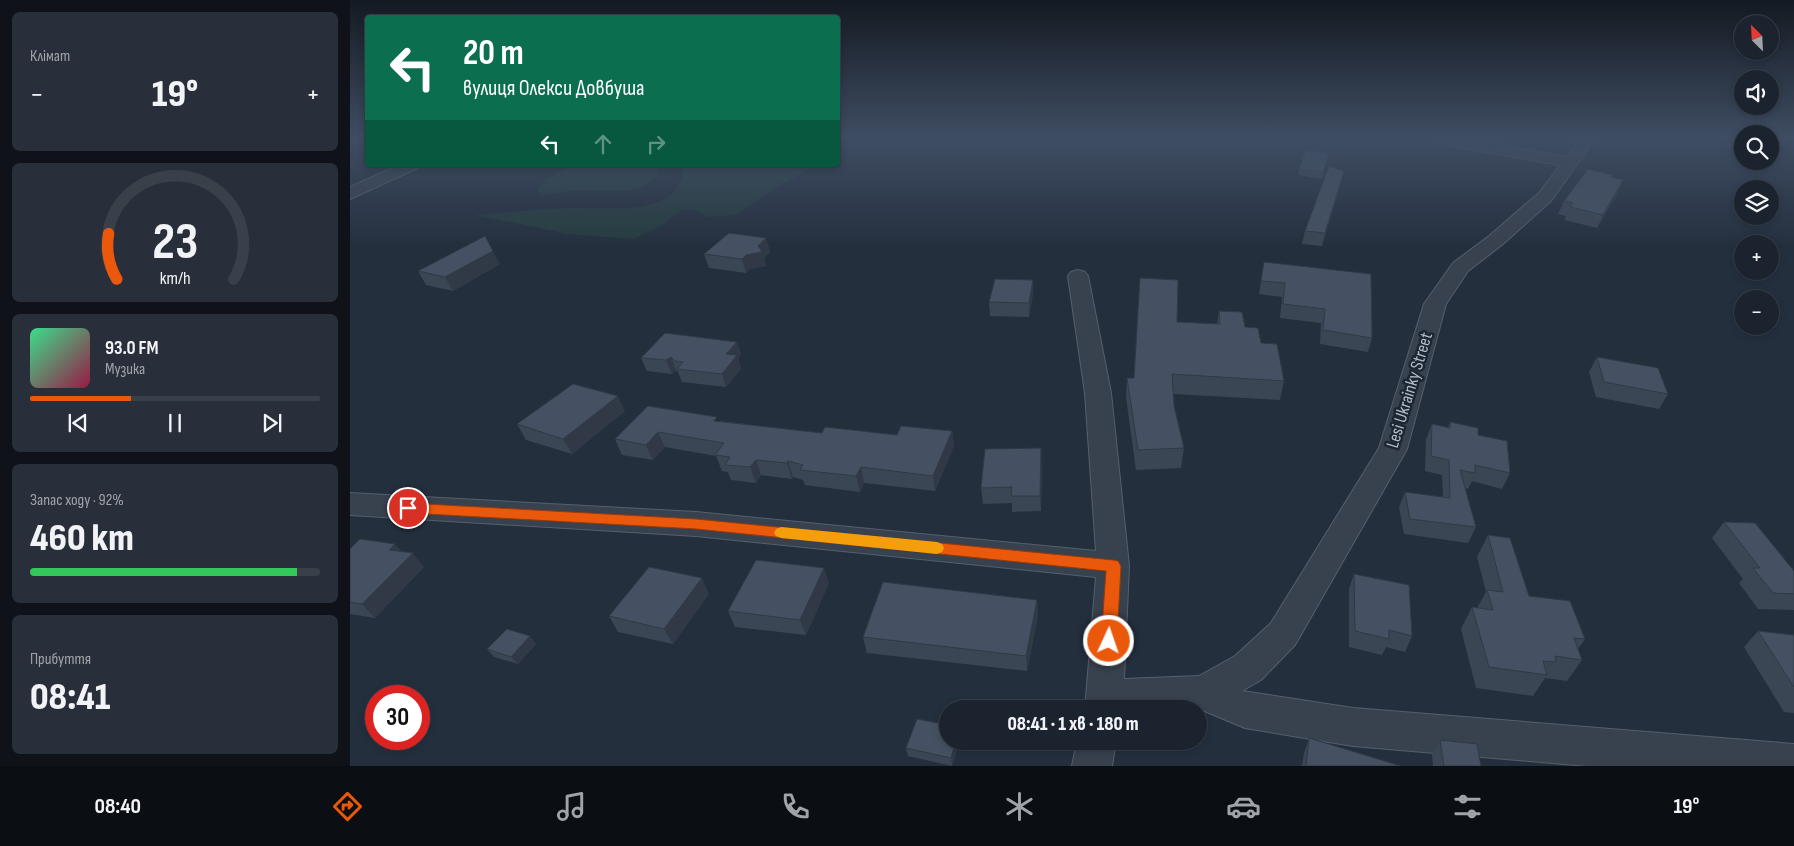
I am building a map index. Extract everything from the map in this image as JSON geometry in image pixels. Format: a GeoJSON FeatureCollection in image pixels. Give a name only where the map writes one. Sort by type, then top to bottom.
{"type":"FeatureCollection","features":[{"type":"Feature","properties":{"kind":"street"},"geometry":{"type":"LineString","coordinates":[[350,194],[391,175]]}},
{"type":"Feature","properties":{"kind":"street","name":"Lesi Ukrainky Street"},"geometry":{"type":"LineString","coordinates":[[1138,700],[1203,694],[1248,668],[1283,634],[1393,449],[1435,304],[1460,267],[1496,240],[1545,197],[1561,175]]}},
{"type":"Feature","properties":{"kind":"street","name":"Lesi Ukrainky Street"},"geometry":{"type":"LineString","coordinates":[[1078,276],[1098,394],[1113,566],[1105,700]]}},
{"type":"Feature","properties":{"kind":"street"},"geometry":{"type":"LineString","coordinates":[[350,504],[696,524],[1113,566]]}},
{"type":"Feature","properties":{"kind":"street","name":"Lesi Ukrainky Street"},"geometry":{"type":"LineString","coordinates":[[1203,694],[1245,710],[1352,728],[1794,764]]}},
{"type":"Feature","properties":{"kind":"street"},"geometry":{"type":"LineString","coordinates":[[1092,766],[1095,750]]}},
{"type":"Feature","properties":{"kind":"green space"},"geometry":{"type":"Polygon","coordinates":[[[555,175],[658,175],[640,187],[620,191],[573,190],[543,195],[537,190],[544,181],[555,175]]]}},
{"type":"Feature","properties":{"kind":"green space"},"geometry":{"type":"Polygon","coordinates":[[[682,175],[799,175],[736,215],[708,217],[695,210],[682,210],[664,224],[634,239],[568,234],[475,215],[555,209],[637,207],[663,200],[676,190],[682,175]]]}},
{"type":"Feature","properties":{"kind":"building"},"geometry":{"type":"Polygon","coordinates":[[[1326,175],[1343,175],[1325,233],[1305,231],[1326,175]]]}},
{"type":"Feature","properties":{"kind":"building"},"geometry":{"type":"Polygon","coordinates":[[[1584,175],[1611,175],[1611,177],[1623,180],[1603,215],[1570,207],[1573,203],[1564,201],[1584,175]]]}},
{"type":"Feature","properties":{"kind":"building"},"geometry":{"type":"Polygon","coordinates":[[[729,233],[766,238],[758,246],[762,252],[746,255],[742,259],[704,254],[729,233]]]}},
{"type":"Feature","properties":{"kind":"building"},"geometry":{"type":"Polygon","coordinates":[[[485,236],[493,251],[445,277],[418,271],[485,236]]]}},
{"type":"Feature","properties":{"kind":"building"},"geometry":{"type":"Polygon","coordinates":[[[1264,262],[1371,274],[1372,338],[1323,330],[1325,309],[1283,304],[1285,283],[1261,281],[1264,262]]]}},
{"type":"Feature","properties":{"kind":"building"},"geometry":{"type":"Polygon","coordinates":[[[1140,278],[1178,280],[1177,322],[1220,324],[1219,311],[1242,312],[1245,327],[1258,328],[1261,343],[1277,344],[1284,381],[1172,374],[1174,406],[1184,448],[1138,450],[1127,378],[1134,378],[1140,278]]]}},
{"type":"Feature","properties":{"kind":"building"},"geometry":{"type":"Polygon","coordinates":[[[995,279],[1033,280],[1029,303],[989,302],[995,279]]]}},
{"type":"Feature","properties":{"kind":"building"},"geometry":{"type":"Polygon","coordinates":[[[665,333],[737,342],[726,354],[737,355],[722,374],[677,369],[683,362],[675,361],[671,357],[666,360],[641,358],[665,333]]]}},
{"type":"Feature","properties":{"kind":"building"},"geometry":{"type":"Polygon","coordinates":[[[1597,357],[1658,368],[1668,394],[1604,382],[1597,357]]]}},
{"type":"Feature","properties":{"kind":"building"},"geometry":{"type":"Polygon","coordinates":[[[573,384],[618,396],[563,439],[517,424],[573,384]]]}},
{"type":"Feature","properties":{"kind":"building"},"geometry":{"type":"Polygon","coordinates":[[[648,406],[717,417],[714,421],[822,433],[825,427],[897,435],[901,426],[952,431],[933,476],[861,467],[856,476],[800,470],[803,465],[788,461],[787,463],[756,460],[750,467],[725,465],[730,457],[715,455],[724,443],[658,432],[646,445],[615,439],[648,406]]]}},
{"type":"Feature","properties":{"kind":"building"},"geometry":{"type":"Polygon","coordinates":[[[1450,422],[1478,428],[1478,435],[1507,441],[1510,473],[1475,465],[1475,473],[1460,470],[1476,527],[1410,519],[1405,492],[1450,498],[1449,460],[1431,456],[1432,424],[1450,428],[1450,422]]]}},
{"type":"Feature","properties":{"kind":"building"},"geometry":{"type":"Polygon","coordinates":[[[1041,448],[1040,496],[1011,496],[1012,487],[981,488],[985,449],[1041,448]]]}},
{"type":"Feature","properties":{"kind":"building"},"geometry":{"type":"Polygon","coordinates":[[[1724,522],[1755,523],[1794,571],[1794,594],[1773,593],[1753,568],[1760,568],[1724,522]]]}},
{"type":"Feature","properties":{"kind":"building"},"geometry":{"type":"Polygon","coordinates":[[[1488,535],[1510,538],[1529,596],[1570,601],[1585,639],[1574,638],[1582,660],[1555,656],[1556,662],[1543,661],[1547,675],[1489,667],[1472,607],[1493,610],[1487,590],[1503,592],[1488,535]]]}},
{"type":"Feature","properties":{"kind":"building"},"geometry":{"type":"Polygon","coordinates":[[[360,539],[395,544],[389,550],[413,553],[362,604],[350,602],[350,549],[360,539]]]}},
{"type":"Feature","properties":{"kind":"building"},"geometry":{"type":"Polygon","coordinates":[[[756,560],[824,568],[800,620],[728,611],[756,560]]]}},
{"type":"Feature","properties":{"kind":"building"},"geometry":{"type":"Polygon","coordinates":[[[649,567],[702,578],[664,629],[609,616],[649,567]]]}},
{"type":"Feature","properties":{"kind":"building"},"geometry":{"type":"Polygon","coordinates":[[[1354,574],[1409,585],[1412,636],[1389,630],[1389,639],[1355,631],[1354,574]]]}},
{"type":"Feature","properties":{"kind":"building"},"geometry":{"type":"Polygon","coordinates":[[[883,582],[1037,600],[1026,656],[863,637],[883,582]]]}},
{"type":"Feature","properties":{"kind":"building"},"geometry":{"type":"Polygon","coordinates":[[[507,629],[530,636],[511,657],[487,649],[507,629]]]}},
{"type":"Feature","properties":{"kind":"building"},"geometry":{"type":"Polygon","coordinates":[[[1758,631],[1794,635],[1794,687],[1758,631]]]}},
{"type":"Feature","properties":{"kind":"building"},"geometry":{"type":"Polygon","coordinates":[[[917,719],[939,723],[939,750],[953,750],[951,758],[906,748],[917,719]]]}},
{"type":"Feature","properties":{"kind":"building"},"geometry":{"type":"Polygon","coordinates":[[[1309,738],[1401,766],[1306,766],[1309,738]]]}},
{"type":"Feature","properties":{"kind":"building"},"geometry":{"type":"Polygon","coordinates":[[[1440,740],[1477,744],[1481,766],[1444,766],[1440,740]]]}},
{"type":"Feature","properties":{"kind":"slow traffic"},"geometry":{"type":"LineString","coordinates":[[781,533],[937,548]]}},
{"type":"Feature","properties":{"kind":"route"},"geometry":{"type":"LineString","coordinates":[[408,508],[696,524],[1113,566],[1109,641]]}}]}
